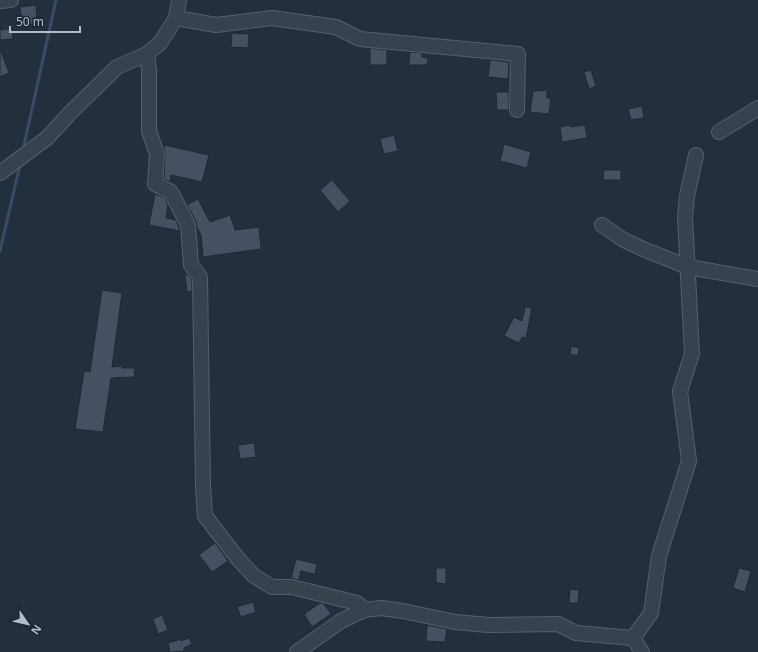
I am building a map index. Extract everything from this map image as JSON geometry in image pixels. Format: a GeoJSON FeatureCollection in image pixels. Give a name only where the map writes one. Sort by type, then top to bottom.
{"type":"FeatureCollection","features":[{"type":"Feature","properties":{"kind":"street"},"geometry":{"type":"LineString","coordinates":[[0,1],[12,0]]}},
{"type":"Feature","properties":{"kind":"street"},"geometry":{"type":"LineString","coordinates":[[0,173],[47,138],[117,67],[147,54],[160,43],[176,18],[179,0]]}},
{"type":"Feature","properties":{"kind":"street"},"geometry":{"type":"LineString","coordinates":[[176,18],[216,25],[272,18],[336,27],[360,39],[518,54],[517,110]]}},
{"type":"Feature","properties":{"kind":"street"},"geometry":{"type":"LineString","coordinates":[[147,54],[149,70],[150,131],[157,154],[155,184],[171,192],[188,224],[190,265],[200,277],[203,486],[205,516],[239,560],[254,576],[272,587],[292,587],[357,603],[364,610]]}},
{"type":"Feature","properties":{"kind":"street"},"geometry":{"type":"LineString","coordinates":[[719,132],[758,108]]}},
{"type":"Feature","properties":{"kind":"street"},"geometry":{"type":"LineString","coordinates":[[633,638],[651,613],[659,556],[689,461],[680,391],[692,354],[685,217],[687,196],[696,155]]}},
{"type":"Feature","properties":{"kind":"street"},"geometry":{"type":"LineString","coordinates":[[602,225],[622,239],[688,267],[758,278]]}},
{"type":"Feature","properties":{"kind":"street"},"geometry":{"type":"LineString","coordinates":[[297,652],[330,627],[341,621],[364,610],[381,608],[462,623],[496,625],[558,624],[576,632],[633,638]]}},
{"type":"Feature","properties":{"kind":"street"},"geometry":{"type":"LineString","coordinates":[[633,638],[642,652]]}},
{"type":"Feature","properties":{"kind":"building"},"geometry":{"type":"Polygon","coordinates":[[[36,5],[37,24],[22,25],[20,7],[36,5]]]}},
{"type":"Feature","properties":{"kind":"building"},"geometry":{"type":"Polygon","coordinates":[[[12,28],[13,39],[0,40],[0,30],[12,28]]]}},
{"type":"Feature","properties":{"kind":"building"},"geometry":{"type":"Polygon","coordinates":[[[232,33],[249,34],[248,48],[231,47],[232,33]]]}},
{"type":"Feature","properties":{"kind":"building"},"geometry":{"type":"Polygon","coordinates":[[[370,48],[387,50],[387,65],[370,65],[370,48]]]}},
{"type":"Feature","properties":{"kind":"building"},"geometry":{"type":"Polygon","coordinates":[[[0,51],[9,73],[0,77],[0,51]]]}},
{"type":"Feature","properties":{"kind":"building"},"geometry":{"type":"Polygon","coordinates":[[[410,52],[422,53],[422,57],[428,58],[427,65],[409,65],[410,52]]]}},
{"type":"Feature","properties":{"kind":"building"},"geometry":{"type":"Polygon","coordinates":[[[490,60],[509,62],[508,79],[488,77],[490,60]]]}},
{"type":"Feature","properties":{"kind":"building"},"geometry":{"type":"Polygon","coordinates":[[[591,70],[596,86],[589,89],[584,72],[591,70]]]}},
{"type":"Feature","properties":{"kind":"building"},"geometry":{"type":"Polygon","coordinates":[[[547,90],[547,98],[551,98],[549,114],[530,112],[533,91],[547,90]]]}},
{"type":"Feature","properties":{"kind":"building"},"geometry":{"type":"Polygon","coordinates":[[[496,92],[509,92],[509,110],[497,110],[496,92]]]}},
{"type":"Feature","properties":{"kind":"building"},"geometry":{"type":"Polygon","coordinates":[[[642,106],[644,118],[631,120],[628,109],[642,106]]]}},
{"type":"Feature","properties":{"kind":"building"},"geometry":{"type":"Polygon","coordinates":[[[570,125],[570,127],[585,125],[587,138],[562,142],[560,127],[570,125]]]}},
{"type":"Feature","properties":{"kind":"building"},"geometry":{"type":"Polygon","coordinates":[[[394,135],[398,151],[384,154],[380,139],[394,135]]]}},
{"type":"Feature","properties":{"kind":"building"},"geometry":{"type":"Polygon","coordinates":[[[504,144],[531,152],[527,168],[500,161],[504,144]]]}},
{"type":"Feature","properties":{"kind":"building"},"geometry":{"type":"Polygon","coordinates":[[[164,145],[209,155],[202,182],[171,175],[170,182],[164,179],[164,145]]]}},
{"type":"Feature","properties":{"kind":"building"},"geometry":{"type":"Polygon","coordinates":[[[604,170],[621,170],[621,180],[603,180],[604,170]]]}},
{"type":"Feature","properties":{"kind":"building"},"geometry":{"type":"Polygon","coordinates":[[[332,180],[350,201],[338,212],[320,190],[332,180]]]}},
{"type":"Feature","properties":{"kind":"building"},"geometry":{"type":"Polygon","coordinates":[[[155,194],[165,198],[168,205],[166,218],[176,220],[180,231],[149,225],[155,194]]]}},
{"type":"Feature","properties":{"kind":"building"},"geometry":{"type":"Polygon","coordinates":[[[198,199],[210,222],[230,215],[235,230],[259,227],[261,249],[203,257],[201,235],[196,221],[187,205],[198,199]]]}},
{"type":"Feature","properties":{"kind":"building"},"geometry":{"type":"Polygon","coordinates":[[[185,274],[187,274],[192,280],[192,291],[187,292],[185,274]]]}},
{"type":"Feature","properties":{"kind":"building"},"geometry":{"type":"Polygon","coordinates":[[[102,290],[122,293],[112,367],[122,366],[122,368],[134,368],[135,377],[111,378],[103,432],[75,429],[84,371],[90,372],[102,290]]]}},
{"type":"Feature","properties":{"kind":"building"},"geometry":{"type":"Polygon","coordinates":[[[525,307],[532,308],[526,338],[522,337],[519,343],[504,336],[514,317],[522,321],[525,307]]]}},
{"type":"Feature","properties":{"kind":"building"},"geometry":{"type":"Polygon","coordinates":[[[571,346],[579,348],[578,356],[570,354],[571,346]]]}},
{"type":"Feature","properties":{"kind":"building"},"geometry":{"type":"Polygon","coordinates":[[[254,443],[256,457],[240,459],[238,445],[254,443]]]}},
{"type":"Feature","properties":{"kind":"building"},"geometry":{"type":"Polygon","coordinates":[[[215,543],[228,561],[212,572],[199,555],[215,543]]]}},
{"type":"Feature","properties":{"kind":"building"},"geometry":{"type":"Polygon","coordinates":[[[296,559],[317,564],[315,574],[301,571],[299,580],[291,578],[296,559]]]}},
{"type":"Feature","properties":{"kind":"building"},"geometry":{"type":"Polygon","coordinates":[[[436,568],[446,568],[446,584],[436,583],[436,568]]]}},
{"type":"Feature","properties":{"kind":"building"},"geometry":{"type":"Polygon","coordinates":[[[739,568],[751,571],[745,592],[733,588],[739,568]]]}},
{"type":"Feature","properties":{"kind":"building"},"geometry":{"type":"Polygon","coordinates":[[[570,589],[579,590],[578,603],[569,603],[570,589]]]}},
{"type":"Feature","properties":{"kind":"building"},"geometry":{"type":"Polygon","coordinates":[[[253,602],[256,612],[241,617],[237,607],[253,602]]]}},
{"type":"Feature","properties":{"kind":"building"},"geometry":{"type":"Polygon","coordinates":[[[320,603],[323,603],[331,614],[312,627],[304,614],[320,603]]]}},
{"type":"Feature","properties":{"kind":"building"},"geometry":{"type":"Polygon","coordinates":[[[162,615],[168,630],[158,634],[153,619],[162,615]]]}},
{"type":"Feature","properties":{"kind":"building"},"geometry":{"type":"Polygon","coordinates":[[[427,625],[447,629],[445,642],[426,641],[427,625]]]}},
{"type":"Feature","properties":{"kind":"building"},"geometry":{"type":"Polygon","coordinates":[[[189,638],[192,644],[184,648],[184,651],[170,652],[168,643],[189,638]]]}},
{"type":"Feature","properties":{"kind":"waterway"},"geometry":{"type":"LineString","coordinates":[[23,150],[56,0]]}},
{"type":"Feature","properties":{"kind":"waterway"},"geometry":{"type":"LineString","coordinates":[[0,251],[20,165]]}}]}
